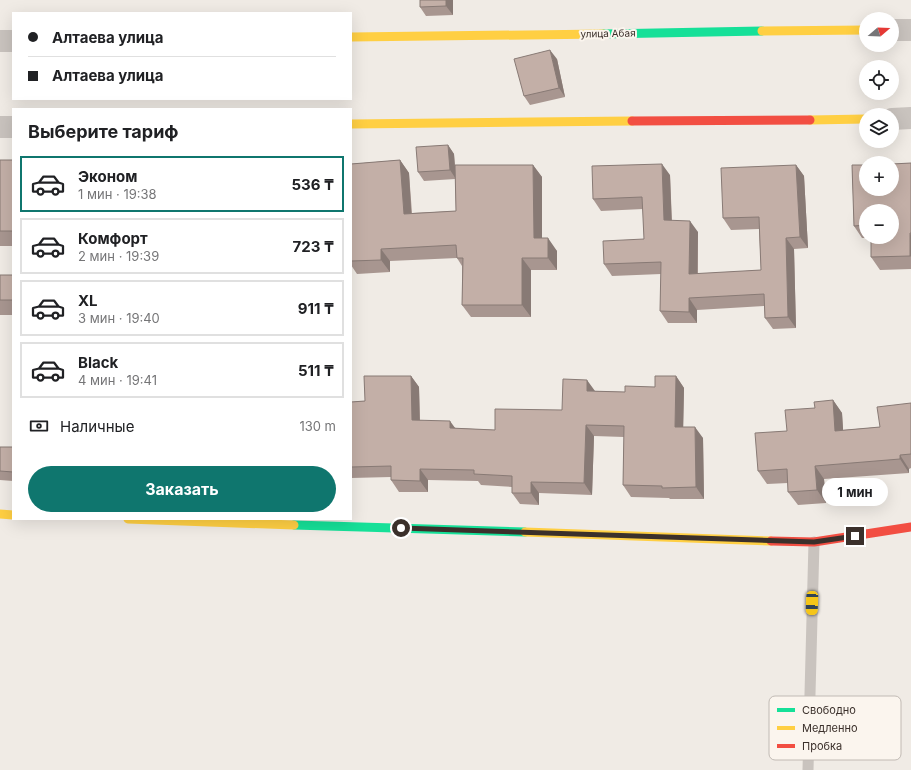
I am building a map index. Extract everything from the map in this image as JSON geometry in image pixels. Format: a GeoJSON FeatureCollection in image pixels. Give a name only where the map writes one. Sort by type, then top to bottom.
{"type":"FeatureCollection","features":[{"type":"Feature","properties":{"kind":"street","name":"улица Абая"},"geometry":{"type":"LineString","coordinates":[[352,37],[859,30]]}},
{"type":"Feature","properties":{"kind":"street"},"geometry":{"type":"LineString","coordinates":[[899,30],[911,30]]}},
{"type":"Feature","properties":{"kind":"street"},"geometry":{"type":"LineString","coordinates":[[0,41],[12,41]]}},
{"type":"Feature","properties":{"kind":"street"},"geometry":{"type":"LineString","coordinates":[[899,118],[911,118]]}},
{"type":"Feature","properties":{"kind":"street"},"geometry":{"type":"LineString","coordinates":[[352,124],[859,119]]}},
{"type":"Feature","properties":{"kind":"street"},"geometry":{"type":"LineString","coordinates":[[0,128],[12,127]]}},
{"type":"Feature","properties":{"kind":"street"},"geometry":{"type":"LineString","coordinates":[[0,514],[12,515]]}},
{"type":"Feature","properties":{"kind":"street"},"geometry":{"type":"LineString","coordinates":[[158,520],[814,542],[911,527]]}},
{"type":"Feature","properties":{"kind":"lane"},"geometry":{"type":"LineString","coordinates":[[810,696],[814,542]]}},
{"type":"Feature","properties":{"kind":"lane"},"geometry":{"type":"LineString","coordinates":[[808,760],[808,770]]}},
{"type":"Feature","properties":{"kind":"building"},"geometry":{"type":"Polygon","coordinates":[[[420,0],[446,0],[446,6],[420,7],[420,0]]]}},
{"type":"Feature","properties":{"kind":"building"},"geometry":{"type":"Polygon","coordinates":[[[550,50],[559,88],[524,96],[514,59],[550,50]]]}},
{"type":"Feature","properties":{"kind":"building"},"geometry":{"type":"Polygon","coordinates":[[[448,145],[450,170],[418,172],[416,147],[448,145]]]}},
{"type":"Feature","properties":{"kind":"building"},"geometry":{"type":"Polygon","coordinates":[[[0,160],[12,160],[12,231],[0,231],[0,160]]]}},
{"type":"Feature","properties":{"kind":"building"},"geometry":{"type":"Polygon","coordinates":[[[400,160],[404,214],[456,211],[455,165],[533,165],[534,238],[548,238],[548,258],[522,258],[522,305],[462,305],[463,258],[457,258],[456,245],[381,249],[381,260],[352,261],[352,164],[400,160]]]}},
{"type":"Feature","properties":{"kind":"building"},"geometry":{"type":"Polygon","coordinates":[[[911,163],[910,256],[871,257],[871,244],[899,244],[899,204],[859,204],[859,226],[854,226],[852,165],[859,165],[859,196],[899,196],[899,164],[911,163]]]}},
{"type":"Feature","properties":{"kind":"building"},"geometry":{"type":"Polygon","coordinates":[[[662,164],[664,220],[690,221],[689,274],[761,270],[759,217],[723,218],[721,168],[796,165],[800,237],[786,238],[788,317],[765,318],[764,294],[689,298],[689,312],[660,311],[661,262],[604,264],[603,241],[644,239],[642,197],[593,199],[592,166],[662,164]]]}},
{"type":"Feature","properties":{"kind":"building"},"geometry":{"type":"Polygon","coordinates":[[[0,275],[12,275],[12,300],[0,300],[0,275]]]}},
{"type":"Feature","properties":{"kind":"building"},"geometry":{"type":"Polygon","coordinates":[[[364,376],[411,376],[412,420],[450,421],[450,428],[495,430],[495,409],[562,410],[563,379],[587,380],[587,391],[625,392],[625,386],[655,387],[655,376],[676,376],[675,427],[695,427],[696,487],[662,488],[662,486],[623,485],[624,426],[586,425],[584,483],[531,482],[531,493],[512,493],[512,476],[474,474],[474,470],[420,469],[420,481],[391,480],[391,466],[352,467],[352,402],[365,401],[364,376]]]}},
{"type":"Feature","properties":{"kind":"building"},"geometry":{"type":"Polygon","coordinates":[[[833,400],[835,431],[880,427],[877,407],[911,403],[911,454],[900,455],[900,459],[815,466],[817,490],[788,492],[787,469],[758,471],[755,433],[787,431],[785,410],[815,408],[814,402],[833,400]]]}},
{"type":"Feature","properties":{"kind":"building"},"geometry":{"type":"Polygon","coordinates":[[[0,447],[12,447],[12,472],[0,471],[0,447]]]}},
{"type":"Feature","properties":{"kind":"traffic: fast"},"geometry":{"type":"LineString","coordinates":[[603,34],[762,31]]}},
{"type":"Feature","properties":{"kind":"traffic: fast"},"geometry":{"type":"LineString","coordinates":[[294,525],[525,532]]}},
{"type":"Feature","properties":{"kind":"traffic: slow"},"geometry":{"type":"LineString","coordinates":[[762,31],[859,30]]}},
{"type":"Feature","properties":{"kind":"traffic: slow"},"geometry":{"type":"LineString","coordinates":[[352,37],[603,34]]}},
{"type":"Feature","properties":{"kind":"traffic: slow"},"geometry":{"type":"LineString","coordinates":[[810,120],[859,119]]}},
{"type":"Feature","properties":{"kind":"traffic: slow"},"geometry":{"type":"LineString","coordinates":[[352,124],[632,121]]}},
{"type":"Feature","properties":{"kind":"traffic: slow"},"geometry":{"type":"LineString","coordinates":[[0,514],[12,515]]}},
{"type":"Feature","properties":{"kind":"traffic: slow"},"geometry":{"type":"LineString","coordinates":[[156,520],[294,525]]}},
{"type":"Feature","properties":{"kind":"traffic: slow"},"geometry":{"type":"LineString","coordinates":[[525,532],[771,541]]}},
{"type":"Feature","properties":{"kind":"traffic: jam"},"geometry":{"type":"LineString","coordinates":[[632,121],[810,120]]}},
{"type":"Feature","properties":{"kind":"traffic: jam"},"geometry":{"type":"LineString","coordinates":[[771,541],[814,542],[911,527]]}},
{"type":"Feature","properties":{"kind":"route"},"geometry":{"type":"LineString","coordinates":[[401,528],[814,542],[855,536]]}}]}
